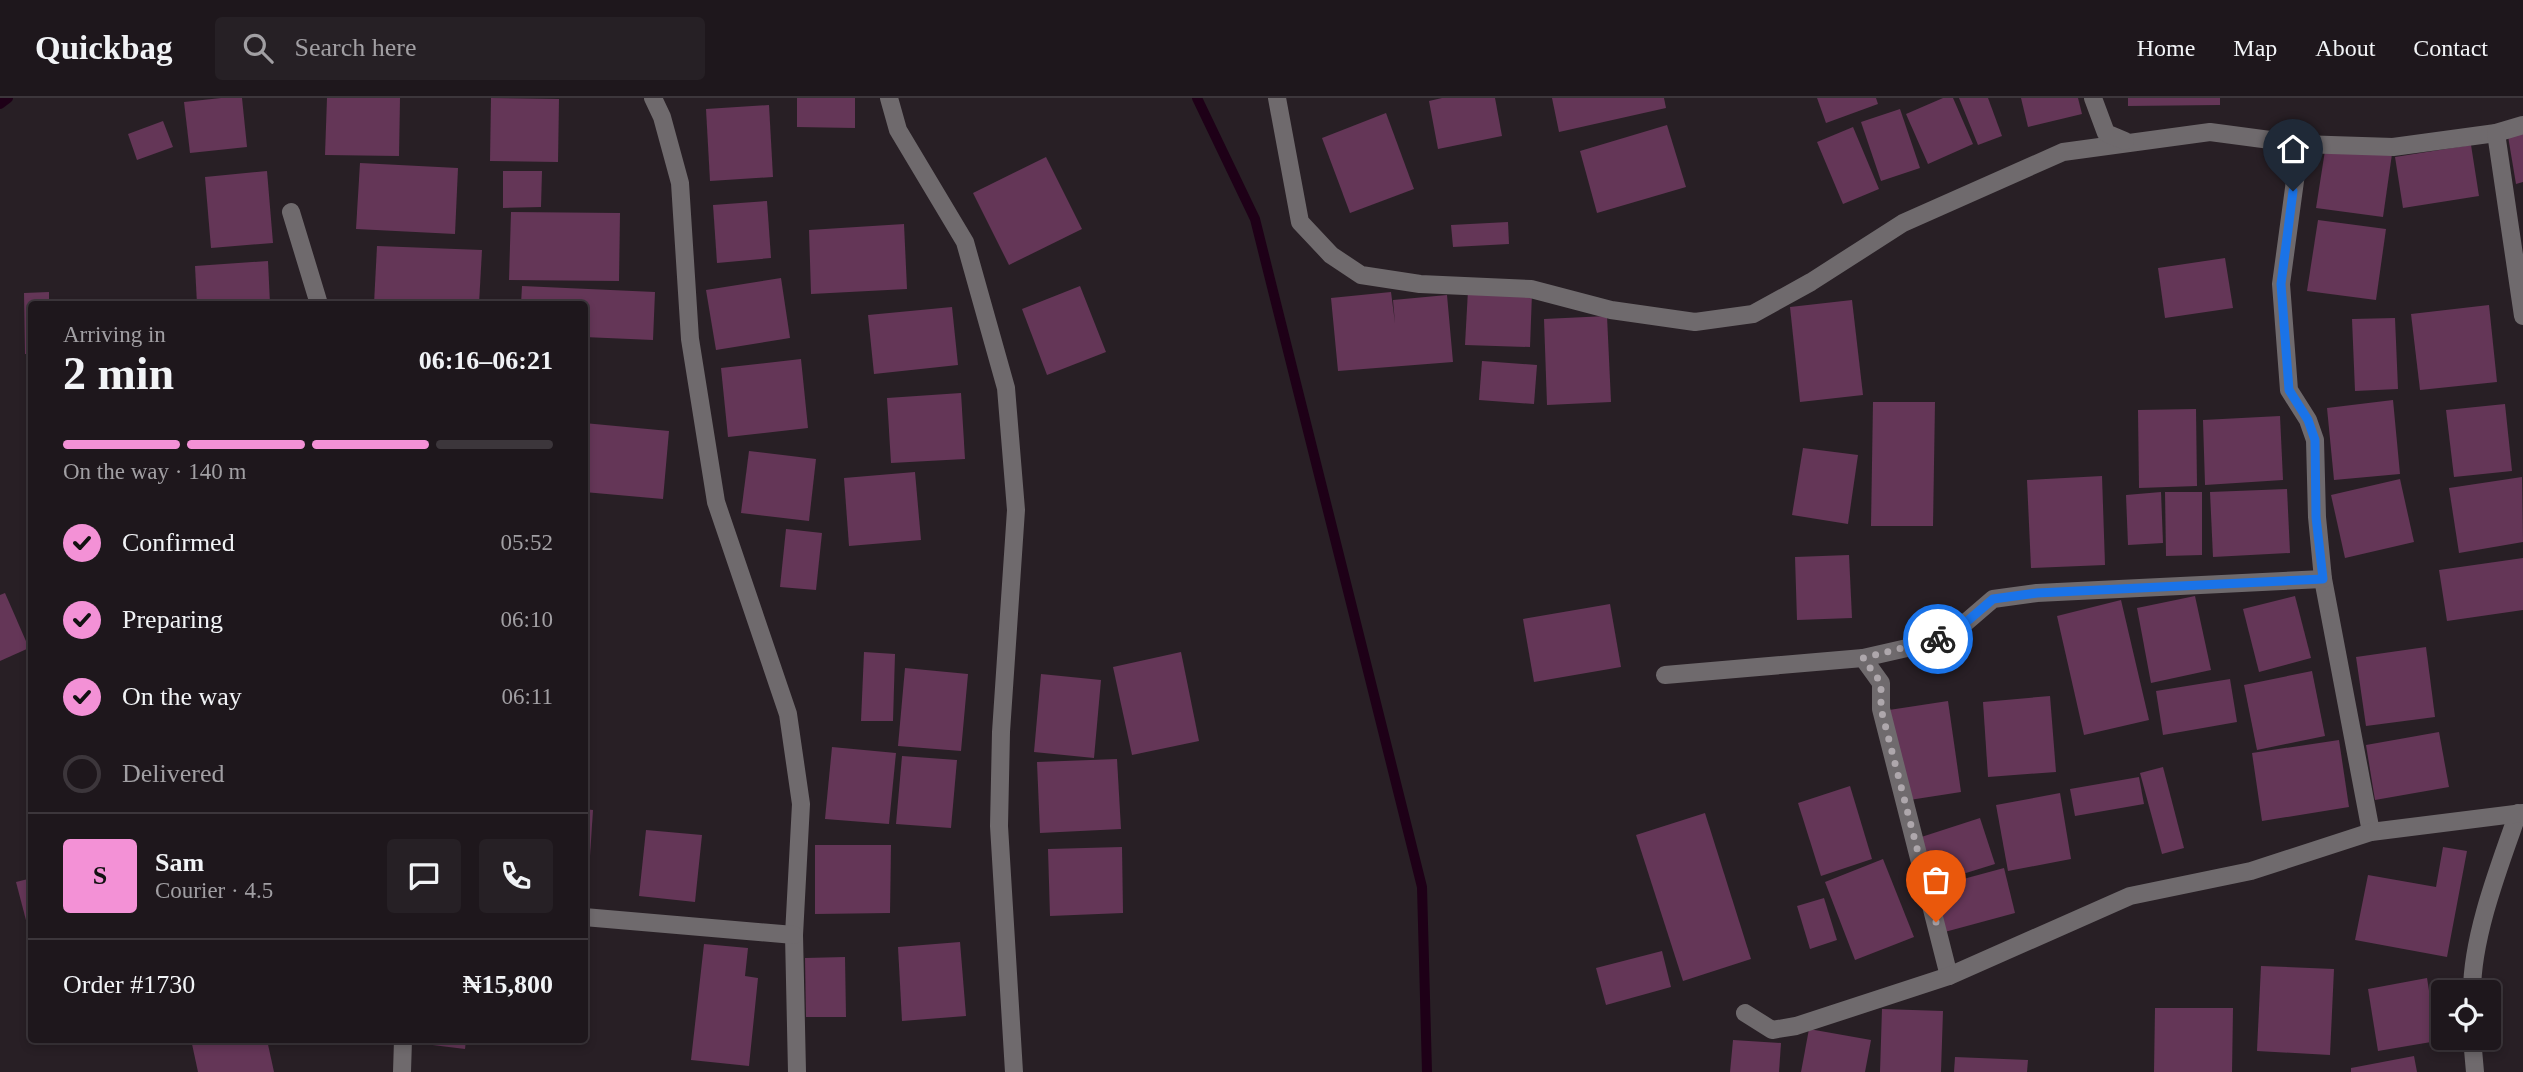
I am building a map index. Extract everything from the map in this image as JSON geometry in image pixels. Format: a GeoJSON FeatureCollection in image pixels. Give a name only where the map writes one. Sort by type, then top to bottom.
{"type":"FeatureCollection","features":[{"type":"Feature","properties":{"kind":"street"},"geometry":{"type":"LineString","coordinates":[[653,98],[662,117],[680,183],[690,339],[716,502],[788,715],[801,804],[794,935],[797,1072]]}},
{"type":"Feature","properties":{"kind":"street"},"geometry":{"type":"LineString","coordinates":[[889,98],[898,130],[965,242],[1006,388],[1016,510],[1001,732],[999,827],[1014,1072]]}},
{"type":"Feature","properties":{"kind":"street"},"geometry":{"type":"LineString","coordinates":[[1277,98],[1300,222],[1331,255],[1362,275],[1420,284],[1531,289],[1611,310],[1695,322],[1753,314],[1811,282],[1903,223],[2063,152],[2210,132],[2300,144],[2393,147],[2496,133],[2523,125]]}},
{"type":"Feature","properties":{"kind":"street"},"geometry":{"type":"LineString","coordinates":[[2093,98],[2106,133],[2129,142]]}},
{"type":"Feature","properties":{"kind":"street"},"geometry":{"type":"LineString","coordinates":[[2496,133],[2523,316]]}},
{"type":"Feature","properties":{"kind":"street"},"geometry":{"type":"LineString","coordinates":[[2300,144],[2281,284],[2289,390],[2308,420],[2315,440],[2316,517],[2323,579],[2371,832]]}},
{"type":"Feature","properties":{"kind":"street"},"geometry":{"type":"LineString","coordinates":[[291,212],[318,301]]}},
{"type":"Feature","properties":{"kind":"street"},"geometry":{"type":"LineString","coordinates":[[1665,675],[1863,658],[1929,643],[1957,630],[1993,599],[2037,593],[2323,579]]}},
{"type":"Feature","properties":{"kind":"street"},"geometry":{"type":"LineString","coordinates":[[1863,658],[1881,683],[1881,709],[1949,976]]}},
{"type":"Feature","properties":{"kind":"street"},"geometry":{"type":"LineString","coordinates":[[1745,1013],[1772,1030],[1796,1026],[1949,976],[2130,896],[2251,872],[2371,832],[2521,813]]}},
{"type":"Feature","properties":{"kind":"street"},"geometry":{"type":"LineString","coordinates":[[2472,980],[2472,968],[2502,857],[2521,813]]}},
{"type":"Feature","properties":{"kind":"street"},"geometry":{"type":"LineString","coordinates":[[588,917],[794,935]]}},
{"type":"Feature","properties":{"kind":"street"},"geometry":{"type":"LineString","coordinates":[[402,1072],[403,1043]]}},
{"type":"Feature","properties":{"kind":"street"},"geometry":{"type":"LineString","coordinates":[[2473,1050],[2475,1072]]}},
{"type":"Feature","properties":{"kind":"building"},"geometry":{"type":"Polygon","coordinates":[[[242,98],[247,147],[190,153],[184,102],[242,98]]]}},
{"type":"Feature","properties":{"kind":"building"},"geometry":{"type":"Polygon","coordinates":[[[327,98],[400,98],[399,156],[325,155],[327,98]]]}},
{"type":"Feature","properties":{"kind":"building"},"geometry":{"type":"Polygon","coordinates":[[[491,98],[559,99],[558,162],[490,161],[491,98]]]}},
{"type":"Feature","properties":{"kind":"building"},"geometry":{"type":"Polygon","coordinates":[[[797,98],[855,98],[855,128],[797,127],[797,98]]]}},
{"type":"Feature","properties":{"kind":"building"},"geometry":{"type":"Polygon","coordinates":[[[1442,98],[1495,98],[1502,136],[1438,149],[1429,101],[1442,98]]]}},
{"type":"Feature","properties":{"kind":"building"},"geometry":{"type":"Polygon","coordinates":[[[1552,98],[1664,98],[1666,108],[1559,132],[1552,98]]]}},
{"type":"Feature","properties":{"kind":"building"},"geometry":{"type":"Polygon","coordinates":[[[1817,98],[1876,98],[1878,104],[1826,123],[1817,98]]]}},
{"type":"Feature","properties":{"kind":"building"},"geometry":{"type":"Polygon","coordinates":[[[1943,98],[1953,98],[1973,144],[1928,164],[1906,114],[1943,98]]]}},
{"type":"Feature","properties":{"kind":"building"},"geometry":{"type":"Polygon","coordinates":[[[1959,98],[1988,98],[2002,136],[1978,145],[1959,98]]]}},
{"type":"Feature","properties":{"kind":"building"},"geometry":{"type":"Polygon","coordinates":[[[2021,98],[2078,98],[2082,114],[2028,127],[2021,98]]]}},
{"type":"Feature","properties":{"kind":"building"},"geometry":{"type":"Polygon","coordinates":[[[2128,98],[2220,98],[2220,105],[2128,106],[2128,98]]]}},
{"type":"Feature","properties":{"kind":"building"},"geometry":{"type":"Polygon","coordinates":[[[769,105],[773,177],[710,181],[706,109],[769,105]]]}},
{"type":"Feature","properties":{"kind":"building"},"geometry":{"type":"Polygon","coordinates":[[[1900,109],[1920,168],[1881,181],[1861,122],[1900,109]]]}},
{"type":"Feature","properties":{"kind":"building"},"geometry":{"type":"Polygon","coordinates":[[[1386,113],[1414,189],[1350,213],[1322,138],[1386,113]]]}},
{"type":"Feature","properties":{"kind":"building"},"geometry":{"type":"Polygon","coordinates":[[[163,121],[173,147],[137,160],[128,134],[163,121]]]}},
{"type":"Feature","properties":{"kind":"building"},"geometry":{"type":"Polygon","coordinates":[[[1667,125],[1686,187],[1597,213],[1580,151],[1667,125]]]}},
{"type":"Feature","properties":{"kind":"building"},"geometry":{"type":"Polygon","coordinates":[[[1853,127],[1879,189],[1843,204],[1817,142],[1853,127]]]}},
{"type":"Feature","properties":{"kind":"building"},"geometry":{"type":"Polygon","coordinates":[[[2523,133],[2523,182],[2516,184],[2508,136],[2523,133]]]}},
{"type":"Feature","properties":{"kind":"building"},"geometry":{"type":"Polygon","coordinates":[[[2326,144],[2392,154],[2383,217],[2316,208],[2326,144]]]}},
{"type":"Feature","properties":{"kind":"building"},"geometry":{"type":"Polygon","coordinates":[[[2471,145],[2479,196],[2403,208],[2395,157],[2471,145]]]}},
{"type":"Feature","properties":{"kind":"building"},"geometry":{"type":"Polygon","coordinates":[[[1046,157],[1082,229],[1009,265],[973,193],[1046,157]]]}},
{"type":"Feature","properties":{"kind":"building"},"geometry":{"type":"Polygon","coordinates":[[[360,163],[458,168],[455,234],[356,229],[360,163]]]}},
{"type":"Feature","properties":{"kind":"building"},"geometry":{"type":"Polygon","coordinates":[[[267,171],[273,243],[211,248],[205,177],[267,171]]]}},
{"type":"Feature","properties":{"kind":"building"},"geometry":{"type":"Polygon","coordinates":[[[503,171],[542,171],[541,207],[503,208],[503,171]]]}},
{"type":"Feature","properties":{"kind":"building"},"geometry":{"type":"Polygon","coordinates":[[[767,201],[771,258],[717,263],[713,205],[767,201]]]}},
{"type":"Feature","properties":{"kind":"building"},"geometry":{"type":"Polygon","coordinates":[[[511,212],[620,213],[619,281],[509,280],[511,212]]]}},
{"type":"Feature","properties":{"kind":"building"},"geometry":{"type":"Polygon","coordinates":[[[2318,220],[2386,229],[2376,300],[2307,291],[2318,220]]]}},
{"type":"Feature","properties":{"kind":"building"},"geometry":{"type":"Polygon","coordinates":[[[1508,222],[1509,244],[1453,247],[1451,225],[1508,222]]]}},
{"type":"Feature","properties":{"kind":"building"},"geometry":{"type":"Polygon","coordinates":[[[904,224],[907,289],[811,294],[809,230],[904,224]]]}},
{"type":"Feature","properties":{"kind":"building"},"geometry":{"type":"Polygon","coordinates":[[[377,246],[482,250],[479,301],[374,301],[377,246]]]}},
{"type":"Feature","properties":{"kind":"building"},"geometry":{"type":"Polygon","coordinates":[[[2225,258],[2233,308],[2165,318],[2158,268],[2225,258]]]}},
{"type":"Feature","properties":{"kind":"building"},"geometry":{"type":"Polygon","coordinates":[[[268,261],[270,301],[197,301],[195,266],[268,261]]]}},
{"type":"Feature","properties":{"kind":"building"},"geometry":{"type":"Polygon","coordinates":[[[781,278],[790,338],[716,350],[706,290],[781,278]]]}},
{"type":"Feature","properties":{"kind":"building"},"geometry":{"type":"Polygon","coordinates":[[[522,286],[655,292],[653,340],[588,337],[588,301],[521,301],[522,286]]]}},
{"type":"Feature","properties":{"kind":"building"},"geometry":{"type":"Polygon","coordinates":[[[1080,286],[1106,352],[1047,375],[1022,309],[1080,286]]]}},
{"type":"Feature","properties":{"kind":"building"},"geometry":{"type":"Polygon","coordinates":[[[1468,290],[1532,293],[1530,347],[1465,345],[1468,290]]]}},
{"type":"Feature","properties":{"kind":"building"},"geometry":{"type":"Polygon","coordinates":[[[49,292],[49,301],[28,301],[28,354],[25,354],[24,293],[49,292]]]}},
{"type":"Feature","properties":{"kind":"building"},"geometry":{"type":"Polygon","coordinates":[[[1391,292],[1395,323],[1393,300],[1447,295],[1453,362],[1338,371],[1331,298],[1391,292]]]}},
{"type":"Feature","properties":{"kind":"building"},"geometry":{"type":"Polygon","coordinates":[[[1852,300],[1863,395],[1800,402],[1790,307],[1852,300]]]}},
{"type":"Feature","properties":{"kind":"building"},"geometry":{"type":"Polygon","coordinates":[[[2489,305],[2497,382],[2420,390],[2411,314],[2489,305]]]}},
{"type":"Feature","properties":{"kind":"building"},"geometry":{"type":"Polygon","coordinates":[[[952,307],[958,365],[874,374],[868,315],[952,307]]]}},
{"type":"Feature","properties":{"kind":"building"},"geometry":{"type":"Polygon","coordinates":[[[1607,316],[1611,402],[1547,405],[1544,319],[1607,316]]]}},
{"type":"Feature","properties":{"kind":"building"},"geometry":{"type":"Polygon","coordinates":[[[2395,318],[2398,389],[2355,391],[2352,319],[2395,318]]]}},
{"type":"Feature","properties":{"kind":"building"},"geometry":{"type":"Polygon","coordinates":[[[801,359],[808,428],[728,437],[721,368],[801,359]]]}},
{"type":"Feature","properties":{"kind":"building"},"geometry":{"type":"Polygon","coordinates":[[[1482,361],[1537,365],[1534,404],[1479,400],[1482,361]]]}},
{"type":"Feature","properties":{"kind":"building"},"geometry":{"type":"Polygon","coordinates":[[[961,393],[965,459],[891,463],[887,398],[961,393]]]}},
{"type":"Feature","properties":{"kind":"building"},"geometry":{"type":"Polygon","coordinates":[[[2393,400],[2400,474],[2334,480],[2327,408],[2393,400]]]}},
{"type":"Feature","properties":{"kind":"building"},"geometry":{"type":"Polygon","coordinates":[[[1873,402],[1935,402],[1933,526],[1871,526],[1873,402]]]}},
{"type":"Feature","properties":{"kind":"building"},"geometry":{"type":"Polygon","coordinates":[[[2505,404],[2512,471],[2454,477],[2446,410],[2505,404]]]}},
{"type":"Feature","properties":{"kind":"building"},"geometry":{"type":"Polygon","coordinates":[[[2196,409],[2197,486],[2139,488],[2138,410],[2196,409]]]}},
{"type":"Feature","properties":{"kind":"building"},"geometry":{"type":"Polygon","coordinates":[[[2280,416],[2283,480],[2205,485],[2203,420],[2280,416]]]}},
{"type":"Feature","properties":{"kind":"building"},"geometry":{"type":"Polygon","coordinates":[[[588,423],[669,431],[663,499],[588,492],[588,423]]]}},
{"type":"Feature","properties":{"kind":"building"},"geometry":{"type":"Polygon","coordinates":[[[1803,448],[1858,455],[1848,524],[1792,515],[1803,448]]]}},
{"type":"Feature","properties":{"kind":"building"},"geometry":{"type":"Polygon","coordinates":[[[749,451],[816,459],[809,521],[741,513],[749,451]]]}},
{"type":"Feature","properties":{"kind":"building"},"geometry":{"type":"Polygon","coordinates":[[[915,472],[921,540],[849,546],[844,478],[915,472]]]}},
{"type":"Feature","properties":{"kind":"building"},"geometry":{"type":"Polygon","coordinates":[[[2102,476],[2105,565],[2031,568],[2027,480],[2102,476]]]}},
{"type":"Feature","properties":{"kind":"building"},"geometry":{"type":"Polygon","coordinates":[[[2522,477],[2523,542],[2459,553],[2449,488],[2522,477]]]}},
{"type":"Feature","properties":{"kind":"building"},"geometry":{"type":"Polygon","coordinates":[[[2400,479],[2414,542],[2345,558],[2331,495],[2400,479]]]}},
{"type":"Feature","properties":{"kind":"building"},"geometry":{"type":"Polygon","coordinates":[[[2287,489],[2290,553],[2213,557],[2210,492],[2287,489]]]}},
{"type":"Feature","properties":{"kind":"building"},"geometry":{"type":"Polygon","coordinates":[[[2161,492],[2163,543],[2128,545],[2126,495],[2161,492]]]}},
{"type":"Feature","properties":{"kind":"building"},"geometry":{"type":"Polygon","coordinates":[[[2165,492],[2202,492],[2202,555],[2166,556],[2165,492]]]}},
{"type":"Feature","properties":{"kind":"building"},"geometry":{"type":"Polygon","coordinates":[[[786,529],[822,533],[816,590],[780,587],[786,529]]]}},
{"type":"Feature","properties":{"kind":"building"},"geometry":{"type":"Polygon","coordinates":[[[1849,555],[1852,618],[1797,620],[1795,557],[1849,555]]]}},
{"type":"Feature","properties":{"kind":"building"},"geometry":{"type":"Polygon","coordinates":[[[2523,558],[2523,610],[2447,621],[2439,570],[2523,558]]]}},
{"type":"Feature","properties":{"kind":"building"},"geometry":{"type":"Polygon","coordinates":[[[5,593],[28,648],[0,661],[0,595],[5,593]]]}},
{"type":"Feature","properties":{"kind":"building"},"geometry":{"type":"Polygon","coordinates":[[[2195,596],[2211,670],[2151,683],[2137,608],[2195,596]]]}},
{"type":"Feature","properties":{"kind":"building"},"geometry":{"type":"Polygon","coordinates":[[[2295,596],[2311,658],[2259,672],[2243,609],[2295,596]]]}},
{"type":"Feature","properties":{"kind":"building"},"geometry":{"type":"Polygon","coordinates":[[[2121,600],[2149,720],[2084,735],[2057,616],[2121,600]]]}},
{"type":"Feature","properties":{"kind":"building"},"geometry":{"type":"Polygon","coordinates":[[[1610,604],[1621,667],[1534,682],[1523,619],[1610,604]]]}},
{"type":"Feature","properties":{"kind":"building"},"geometry":{"type":"Polygon","coordinates":[[[2426,647],[2435,717],[2366,726],[2356,657],[2426,647]]]}},
{"type":"Feature","properties":{"kind":"building"},"geometry":{"type":"Polygon","coordinates":[[[864,652],[895,654],[893,721],[861,721],[864,652]]]}},
{"type":"Feature","properties":{"kind":"building"},"geometry":{"type":"Polygon","coordinates":[[[1181,652],[1199,741],[1132,755],[1113,667],[1181,652]]]}},
{"type":"Feature","properties":{"kind":"building"},"geometry":{"type":"Polygon","coordinates":[[[905,668],[968,674],[961,751],[898,746],[905,668]]]}},
{"type":"Feature","properties":{"kind":"building"},"geometry":{"type":"Polygon","coordinates":[[[2312,671],[2325,736],[2257,750],[2244,685],[2312,671]]]}},
{"type":"Feature","properties":{"kind":"building"},"geometry":{"type":"Polygon","coordinates":[[[1041,674],[1101,680],[1094,758],[1034,752],[1041,674]]]}},
{"type":"Feature","properties":{"kind":"building"},"geometry":{"type":"Polygon","coordinates":[[[2230,679],[2237,722],[2163,735],[2156,691],[2230,679]]]}},
{"type":"Feature","properties":{"kind":"building"},"geometry":{"type":"Polygon","coordinates":[[[2050,696],[2056,772],[1988,777],[1983,702],[2050,696]]]}},
{"type":"Feature","properties":{"kind":"building"},"geometry":{"type":"Polygon","coordinates":[[[1948,701],[1961,792],[1903,801],[1889,710],[1948,701]]]}},
{"type":"Feature","properties":{"kind":"building"},"geometry":{"type":"Polygon","coordinates":[[[2439,732],[2449,787],[2375,800],[2366,745],[2439,732]]]}},
{"type":"Feature","properties":{"kind":"building"},"geometry":{"type":"Polygon","coordinates":[[[2339,740],[2349,807],[2262,821],[2252,753],[2339,740]]]}},
{"type":"Feature","properties":{"kind":"building"},"geometry":{"type":"Polygon","coordinates":[[[832,747],[896,753],[889,824],[825,819],[832,747]]]}},
{"type":"Feature","properties":{"kind":"building"},"geometry":{"type":"Polygon","coordinates":[[[902,756],[957,760],[951,828],[896,824],[902,756]]]}},
{"type":"Feature","properties":{"kind":"building"},"geometry":{"type":"Polygon","coordinates":[[[1117,759],[1121,829],[1040,833],[1037,762],[1117,759]]]}},
{"type":"Feature","properties":{"kind":"building"},"geometry":{"type":"Polygon","coordinates":[[[2163,767],[2184,848],[2162,854],[2140,773],[2163,767]]]}},
{"type":"Feature","properties":{"kind":"building"},"geometry":{"type":"Polygon","coordinates":[[[2139,777],[2144,804],[2075,816],[2070,789],[2139,777]]]}},
{"type":"Feature","properties":{"kind":"building"},"geometry":{"type":"Polygon","coordinates":[[[1850,786],[1872,859],[1821,876],[1798,803],[1850,786]]]}},
{"type":"Feature","properties":{"kind":"building"},"geometry":{"type":"Polygon","coordinates":[[[2060,793],[2071,859],[2008,871],[1996,805],[2060,793]]]}},
{"type":"Feature","properties":{"kind":"building"},"geometry":{"type":"Polygon","coordinates":[[[588,809],[593,810],[588,887],[588,809]]]}},
{"type":"Feature","properties":{"kind":"building"},"geometry":{"type":"Polygon","coordinates":[[[1705,813],[1751,959],[1683,981],[1636,835],[1705,813]]]}},
{"type":"Feature","properties":{"kind":"building"},"geometry":{"type":"Polygon","coordinates":[[[1980,818],[1995,864],[1924,886],[1909,841],[1980,818]]]}},
{"type":"Feature","properties":{"kind":"building"},"geometry":{"type":"Polygon","coordinates":[[[646,830],[702,835],[695,902],[639,896],[646,830]]]}},
{"type":"Feature","properties":{"kind":"building"},"geometry":{"type":"Polygon","coordinates":[[[815,845],[891,845],[890,913],[815,914],[815,845]]]}},
{"type":"Feature","properties":{"kind":"building"},"geometry":{"type":"Polygon","coordinates":[[[1122,847],[1123,913],[1050,916],[1048,849],[1122,847]]]}},
{"type":"Feature","properties":{"kind":"building"},"geometry":{"type":"Polygon","coordinates":[[[2443,847],[2467,851],[2447,957],[2355,940],[2368,875],[2436,887],[2443,847]]]}},
{"type":"Feature","properties":{"kind":"building"},"geometry":{"type":"Polygon","coordinates":[[[1883,859],[1914,937],[1855,960],[1825,882],[1883,859]]]}},
{"type":"Feature","properties":{"kind":"building"},"geometry":{"type":"Polygon","coordinates":[[[2004,868],[2015,913],[1941,933],[1930,888],[2004,868]]]}},
{"type":"Feature","properties":{"kind":"building"},"geometry":{"type":"Polygon","coordinates":[[[28,879],[28,924],[27,924],[16,882],[28,879]]]}},
{"type":"Feature","properties":{"kind":"building"},"geometry":{"type":"Polygon","coordinates":[[[1824,898],[1837,940],[1810,949],[1797,906],[1824,898]]]}},
{"type":"Feature","properties":{"kind":"building"},"geometry":{"type":"Polygon","coordinates":[[[960,942],[966,1016],[902,1021],[898,947],[960,942]]]}},
{"type":"Feature","properties":{"kind":"building"},"geometry":{"type":"Polygon","coordinates":[[[704,944],[748,948],[745,976],[758,978],[749,1066],[691,1060],[704,944]]]}},
{"type":"Feature","properties":{"kind":"building"},"geometry":{"type":"Polygon","coordinates":[[[1662,951],[1671,987],[1606,1005],[1596,968],[1662,951]]]}},
{"type":"Feature","properties":{"kind":"building"},"geometry":{"type":"Polygon","coordinates":[[[845,957],[846,1017],[806,1017],[805,958],[845,957]]]}},
{"type":"Feature","properties":{"kind":"building"},"geometry":{"type":"Polygon","coordinates":[[[2261,966],[2334,969],[2330,1055],[2257,1051],[2261,966]]]}},
{"type":"Feature","properties":{"kind":"building"},"geometry":{"type":"Polygon","coordinates":[[[2427,978],[2431,1003],[2431,1042],[2378,1051],[2368,989],[2427,978]]]}},
{"type":"Feature","properties":{"kind":"building"},"geometry":{"type":"Polygon","coordinates":[[[2155,1008],[2233,1008],[2232,1072],[2154,1072],[2155,1008]]]}},
{"type":"Feature","properties":{"kind":"building"},"geometry":{"type":"Polygon","coordinates":[[[1882,1009],[1943,1011],[1941,1072],[1880,1072],[1882,1009]]]}},
{"type":"Feature","properties":{"kind":"building"},"geometry":{"type":"Polygon","coordinates":[[[1809,1029],[1871,1040],[1865,1072],[1801,1072],[1809,1029]]]}},
{"type":"Feature","properties":{"kind":"building"},"geometry":{"type":"Polygon","coordinates":[[[1733,1040],[1781,1043],[1779,1072],[1730,1072],[1733,1040]]]}},
{"type":"Feature","properties":{"kind":"building"},"geometry":{"type":"Polygon","coordinates":[[[268,1043],[274,1072],[198,1072],[192,1044],[268,1043]]]}},
{"type":"Feature","properties":{"kind":"building"},"geometry":{"type":"Polygon","coordinates":[[[416,1043],[466,1043],[465,1049],[416,1043]]]}},
{"type":"Feature","properties":{"kind":"building"},"geometry":{"type":"Polygon","coordinates":[[[2414,1056],[2417,1072],[2351,1072],[2351,1068],[2414,1056]]]}},
{"type":"Feature","properties":{"kind":"building"},"geometry":{"type":"Polygon","coordinates":[[[1955,1057],[2028,1060],[2027,1072],[1954,1072],[1955,1057]]]}},
{"type":"Feature","properties":{"kind":"waterway"},"geometry":{"type":"LineString","coordinates":[[0,104],[8,98]]}},
{"type":"Feature","properties":{"kind":"waterway"},"geometry":{"type":"LineString","coordinates":[[1197,98],[1255,219],[1422,887],[1427,1072]]}},
{"type":"Feature","properties":{"kind":"way so far"},"geometry":{"type":"LineString","coordinates":[[1936,922],[1881,709],[1881,683],[1863,658],[1938,639]]}},
{"type":"Feature","properties":{"kind":"route"},"geometry":{"type":"LineString","coordinates":[[1938,639],[1957,630],[1993,599],[2037,593],[2323,579],[2316,517],[2315,440],[2308,420],[2289,390],[2281,284],[2293,191]]}}]}
